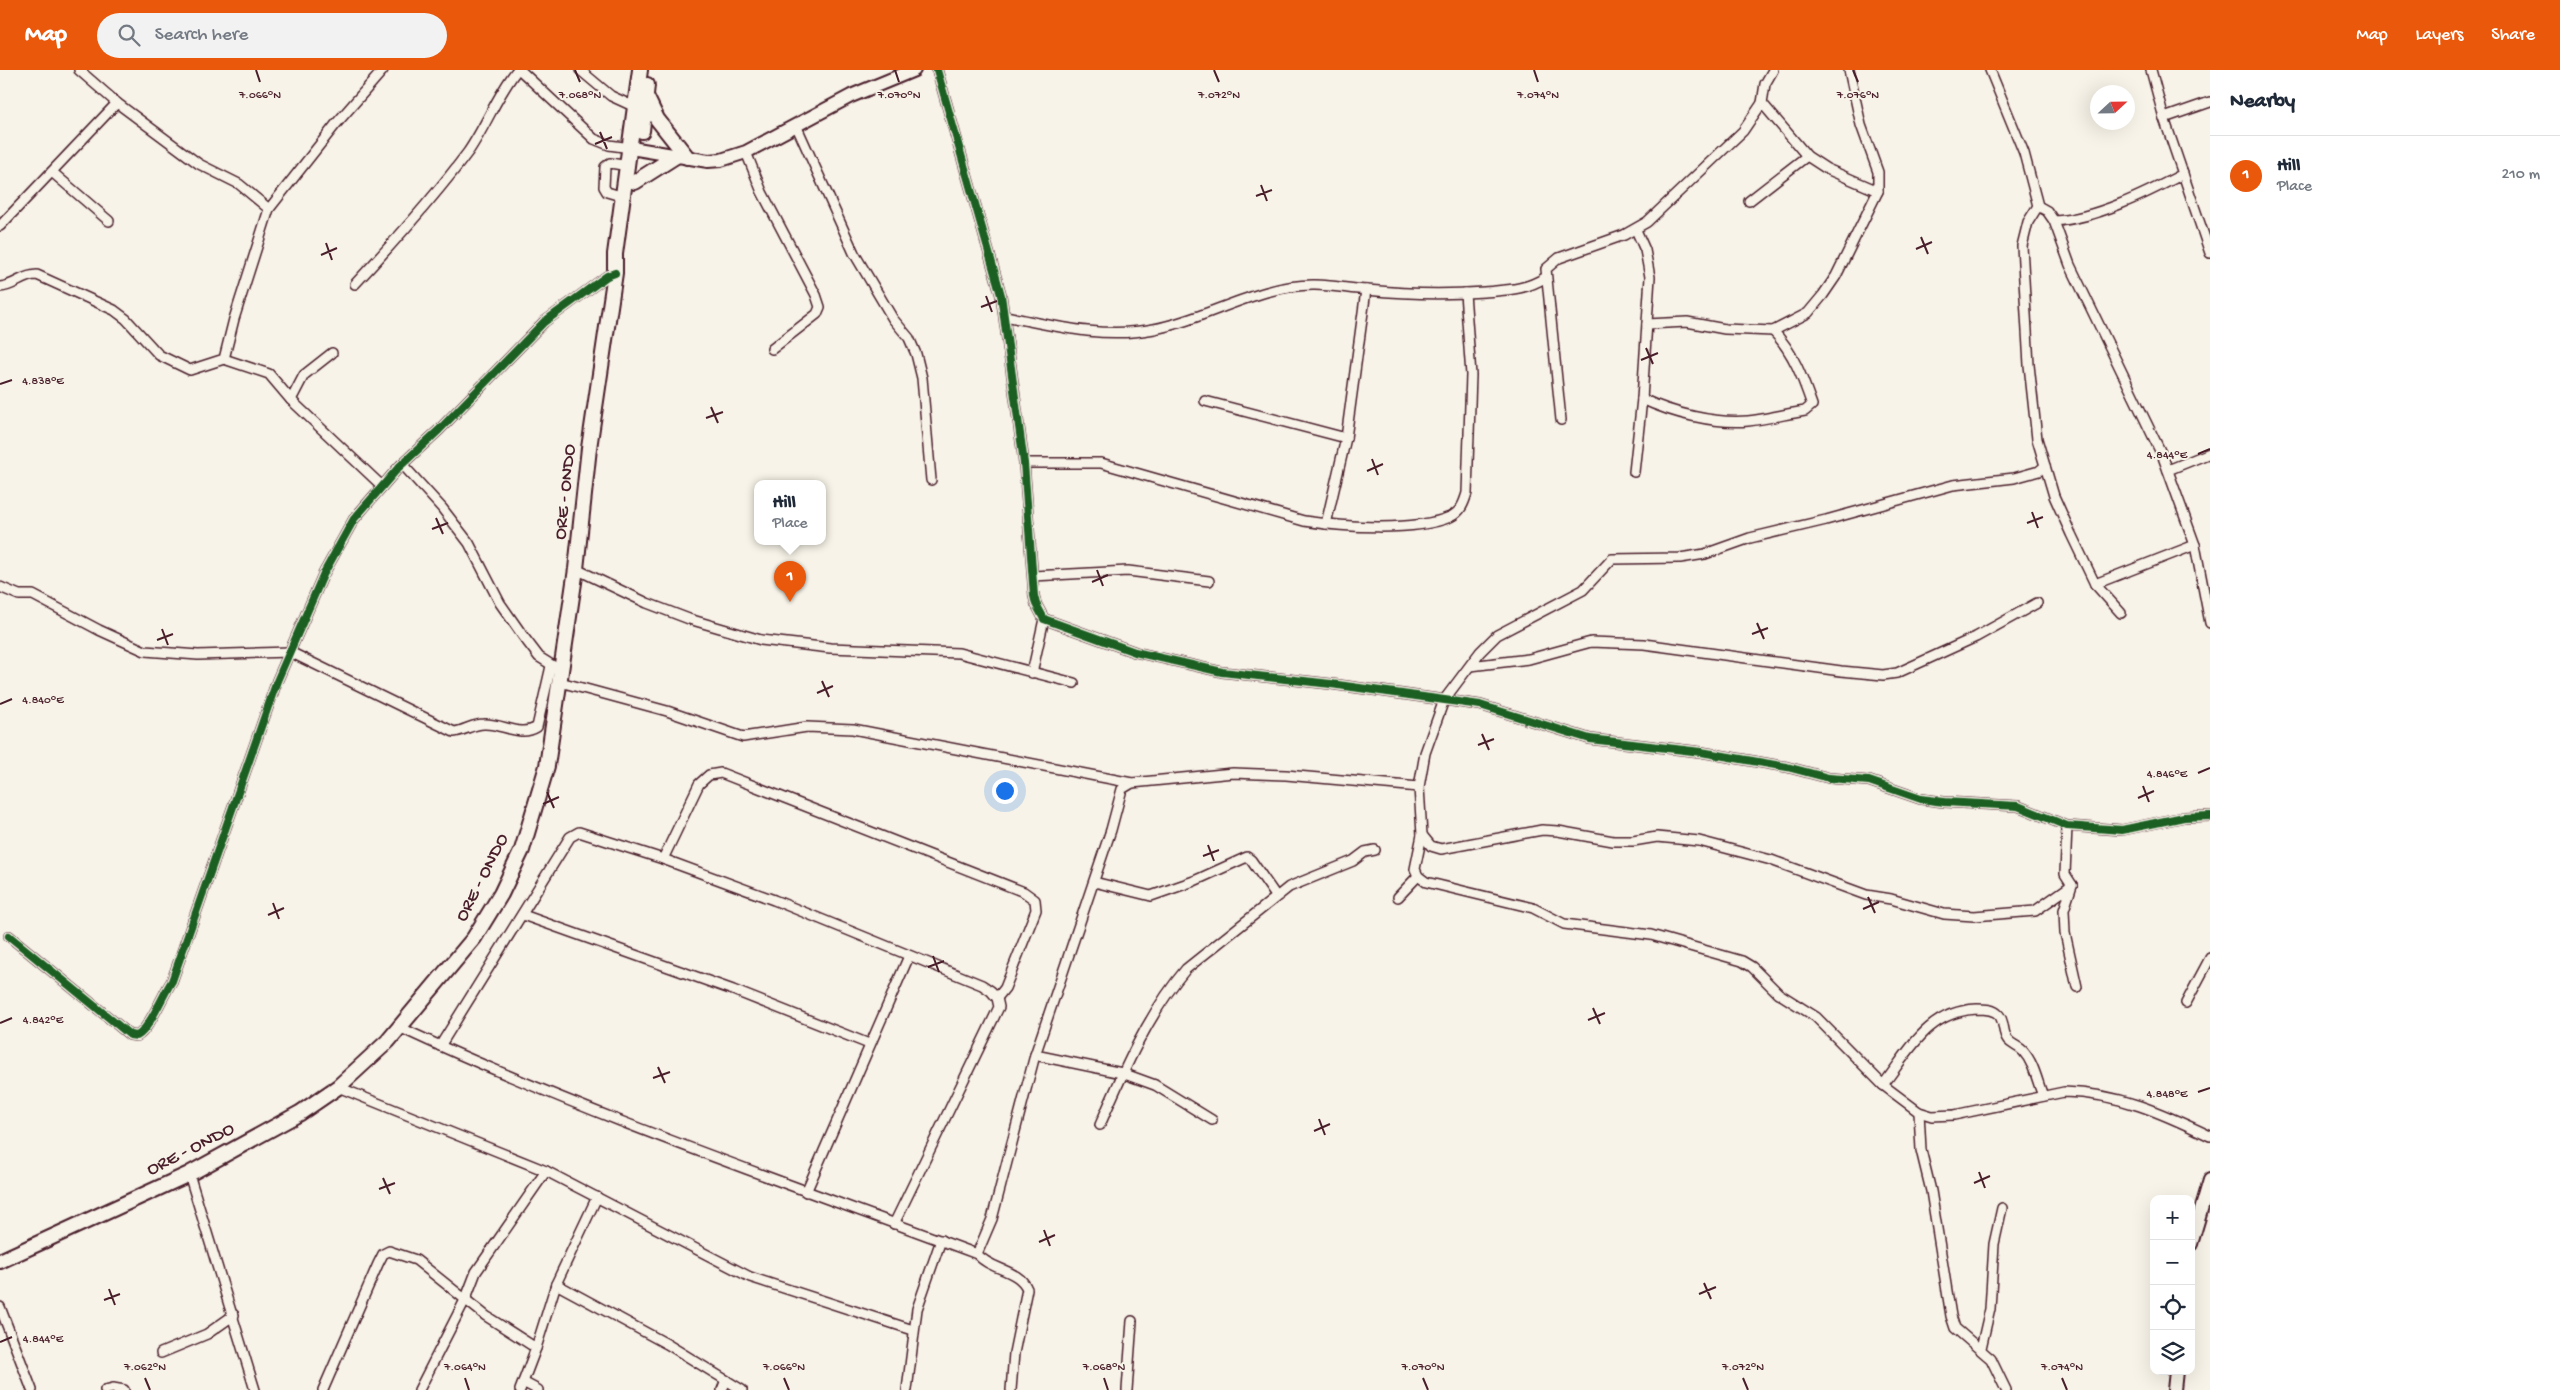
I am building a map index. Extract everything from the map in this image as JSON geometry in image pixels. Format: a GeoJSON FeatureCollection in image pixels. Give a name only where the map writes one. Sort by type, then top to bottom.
{"type":"FeatureCollection","features":[{"type":"Feature","properties":{"kind":"main road"},"geometry":{"type":"LineString","coordinates":[[616,267],[623,247],[635,182],[635,107],[640,70]]}},
{"type":"Feature","properties":{"kind":"main road"},"geometry":{"type":"LineString","coordinates":[[616,267],[629,166],[635,149],[646,96],[648,70]]}},
{"type":"Feature","properties":{"kind":"main road"},"geometry":{"type":"LineString","coordinates":[[635,149],[681,157],[721,160],[746,152],[851,96],[914,70]]}},
{"type":"Feature","properties":{"kind":"main road"},"geometry":{"type":"LineString","coordinates":[[646,96],[657,119],[681,157]]}},
{"type":"Feature","properties":{"kind":"main road"},"geometry":{"type":"LineString","coordinates":[[635,182],[681,157]]}},
{"type":"Feature","properties":{"kind":"main road","name":"ORE - ONDO"},"geometry":{"type":"LineString","coordinates":[[0,1261],[189,1174],[300,1113],[338,1087],[401,1028],[474,938],[501,894],[522,850],[547,766],[557,672],[576,570],[589,448],[616,267]]}},
{"type":"Feature","properties":{"kind":"main road"},"geometry":{"type":"LineString","coordinates":[[2192,1240],[2210,1180]]}},
{"type":"Feature","properties":{"kind":"main road"},"geometry":{"type":"LineString","coordinates":[[2174,1390],[2176,1375]]}},
{"type":"Feature","properties":{"kind":"street"},"geometry":{"type":"LineString","coordinates":[[79,70],[117,102],[199,164],[239,184],[269,208]]}},
{"type":"Feature","properties":{"kind":"street"},"geometry":{"type":"LineString","coordinates":[[224,359],[234,319],[269,208],[336,124],[383,70]]}},
{"type":"Feature","properties":{"kind":"street"},"geometry":{"type":"LineString","coordinates":[[355,284],[426,207],[469,150],[507,83],[519,70],[594,139],[608,145],[635,149]]}},
{"type":"Feature","properties":{"kind":"street"},"geometry":{"type":"LineString","coordinates":[[580,70],[611,96],[635,107]]}},
{"type":"Feature","properties":{"kind":"street"},"geometry":{"type":"LineString","coordinates":[[937,70],[952,129],[995,271],[1004,316],[1024,463],[1036,604],[1044,619],[1032,673]]}},
{"type":"Feature","properties":{"kind":"street"},"geometry":{"type":"LineString","coordinates":[[1561,420],[1546,269],[1559,258],[1636,230],[1743,132],[1762,103],[1765,84],[1773,70]]}},
{"type":"Feature","properties":{"kind":"street"},"geometry":{"type":"LineString","coordinates":[[1647,324],[1687,322],[1725,329],[1773,331],[1808,313],[1823,295],[1836,276],[1878,191],[1878,172],[1861,124],[1849,70]]}},
{"type":"Feature","properties":{"kind":"street"},"geometry":{"type":"LineString","coordinates":[[1990,70],[2024,153],[2038,206],[2047,211],[2054,221],[2070,265],[2140,412],[2154,436],[2168,470],[2195,545],[2210,622]]}},
{"type":"Feature","properties":{"kind":"street"},"geometry":{"type":"LineString","coordinates":[[2151,70],[2164,118],[2207,239],[2210,253]]}},
{"type":"Feature","properties":{"kind":"street"},"geometry":{"type":"LineString","coordinates":[[0,226],[117,102]]}},
{"type":"Feature","properties":{"kind":"street"},"geometry":{"type":"LineString","coordinates":[[2164,118],[2210,102]]}},
{"type":"Feature","properties":{"kind":"street"},"geometry":{"type":"LineString","coordinates":[[1762,103],[1807,156],[1827,169],[1878,191]]}},
{"type":"Feature","properties":{"kind":"street"},"geometry":{"type":"LineString","coordinates":[[796,125],[854,253],[889,312],[909,338],[916,354],[922,378],[931,480]]}},
{"type":"Feature","properties":{"kind":"street"},"geometry":{"type":"LineString","coordinates":[[746,152],[762,192],[816,295],[820,307],[817,314],[772,349]]}},
{"type":"Feature","properties":{"kind":"street"},"geometry":{"type":"LineString","coordinates":[[1749,201],[1807,156]]}},
{"type":"Feature","properties":{"kind":"street"},"geometry":{"type":"LineString","coordinates":[[624,197],[607,192],[604,187],[605,167],[610,163],[629,166]]}},
{"type":"Feature","properties":{"kind":"street"},"geometry":{"type":"LineString","coordinates":[[52,172],[109,221]]}},
{"type":"Feature","properties":{"kind":"street"},"geometry":{"type":"LineString","coordinates":[[2054,221],[2068,220],[2139,197],[2183,174]]}},
{"type":"Feature","properties":{"kind":"street"},"geometry":{"type":"LineString","coordinates":[[2038,206],[2028,222],[2022,246],[2033,407],[2037,439],[2054,496],[2095,584],[2121,613]]}},
{"type":"Feature","properties":{"kind":"street"},"geometry":{"type":"LineString","coordinates":[[1634,472],[1642,399],[1650,277],[1648,262],[1636,230]]}},
{"type":"Feature","properties":{"kind":"street"},"geometry":{"type":"LineString","coordinates":[[9,936],[116,1025],[130,1035],[141,1034],[172,981],[277,680],[324,574],[354,519],[402,464],[439,430],[544,322],[607,276],[616,267]]}},
{"type":"Feature","properties":{"kind":"street"},"geometry":{"type":"LineString","coordinates":[[0,288],[11,286],[26,275],[37,275],[114,310],[133,326],[158,355],[190,370],[224,359],[269,374],[291,400],[382,486]]}},
{"type":"Feature","properties":{"kind":"street"},"geometry":{"type":"LineString","coordinates":[[1004,316],[1069,329],[1104,333],[1128,333],[1155,329],[1267,292],[1313,285],[1416,294],[1464,293],[1522,288],[1546,276]]}},
{"type":"Feature","properties":{"kind":"street"},"geometry":{"type":"LineString","coordinates":[[1326,524],[1346,438],[1366,290]]}},
{"type":"Feature","properties":{"kind":"street"},"geometry":{"type":"LineString","coordinates":[[1024,463],[1101,463],[1304,521],[1326,524],[1422,524],[1451,516],[1464,505],[1467,492],[1471,375],[1464,293]]}},
{"type":"Feature","properties":{"kind":"street"},"geometry":{"type":"LineString","coordinates":[[1642,399],[1669,409],[1706,418],[1727,420],[1747,421],[1805,411],[1812,405],[1808,393],[1784,342],[1773,331]]}},
{"type":"Feature","properties":{"kind":"street"},"geometry":{"type":"LineString","coordinates":[[291,400],[304,374],[332,353]]}},
{"type":"Feature","properties":{"kind":"street"},"geometry":{"type":"LineString","coordinates":[[1205,401],[1346,438]]}},
{"type":"Feature","properties":{"kind":"street"},"geometry":{"type":"LineString","coordinates":[[2168,470],[2210,453]]}},
{"type":"Feature","properties":{"kind":"street"},"geometry":{"type":"LineString","coordinates":[[402,464],[437,502],[469,543],[500,604],[539,658],[557,672],[743,737],[807,728],[853,729],[1132,783],[1233,773],[1286,775],[1419,787]]}},
{"type":"Feature","properties":{"kind":"street"},"geometry":{"type":"LineString","coordinates":[[2045,466],[2038,471],[2014,478],[1972,482],[1759,536],[1705,554],[1680,558],[1612,558],[1583,590],[1497,635],[1480,652],[1444,700],[1425,753],[1419,787],[1422,835],[1415,869],[1418,876],[1426,882],[1533,908],[1564,924],[1627,930],[1651,935],[1742,962],[1752,967],[1778,993],[1816,1018],[1883,1085],[1919,1112],[1932,1116],[1954,1115],[2064,1092],[2079,1092],[2130,1101],[2210,1136]]}},
{"type":"Feature","properties":{"kind":"street"},"geometry":{"type":"LineString","coordinates":[[2095,584],[2195,545]]}},
{"type":"Feature","properties":{"kind":"street"},"geometry":{"type":"LineString","coordinates":[[576,570],[689,620],[761,640],[830,648],[902,649],[959,653],[1074,684]]}},
{"type":"Feature","properties":{"kind":"street"},"geometry":{"type":"LineString","coordinates":[[1033,576],[1128,571],[1210,581]]}},
{"type":"Feature","properties":{"kind":"street"},"geometry":{"type":"LineString","coordinates":[[0,587],[19,595],[32,595],[99,630],[145,650],[198,655],[290,652],[454,732],[462,732],[482,724],[518,731],[530,731],[537,727],[557,672]]}},
{"type":"Feature","properties":{"kind":"street"},"geometry":{"type":"LineString","coordinates":[[1470,666],[1529,659],[1591,642],[1644,644],[1883,675],[1898,673],[1976,637],[2037,603]]}},
{"type":"Feature","properties":{"kind":"street"},"geometry":{"type":"LineString","coordinates":[[1044,619],[1135,652],[1222,672],[1480,705],[1590,739],[1701,752],[1786,767],[1829,778],[1868,781],[1929,800],[2018,806],[2067,826],[2122,830],[2184,817],[2210,816]]}},
{"type":"Feature","properties":{"kind":"street"},"geometry":{"type":"LineString","coordinates":[[664,859],[699,784],[709,775],[721,774],[1024,892],[1035,900],[1036,910],[1005,988],[997,998]]}},
{"type":"Feature","properties":{"kind":"street"},"geometry":{"type":"LineString","coordinates":[[977,1254],[992,1219],[1035,1055],[1112,830],[1122,789],[1132,783]]}},
{"type":"Feature","properties":{"kind":"street"},"geometry":{"type":"LineString","coordinates":[[2067,826],[2065,874],[2072,885]]}},
{"type":"Feature","properties":{"kind":"street"},"geometry":{"type":"LineString","coordinates":[[1422,835],[1431,846],[1441,849],[1542,830],[1558,830],[1613,841],[1633,841],[1657,837],[1699,841],[1771,860],[1866,894],[1944,914],[1974,916],[2035,911],[2072,885]]}},
{"type":"Feature","properties":{"kind":"street"},"geometry":{"type":"LineString","coordinates":[[440,1046],[570,837],[579,832],[664,859],[774,900],[982,985],[992,991],[997,998],[999,1007],[984,1042],[894,1224]]}},
{"type":"Feature","properties":{"kind":"street"},"geometry":{"type":"LineString","coordinates":[[1100,1125],[1122,1074],[1175,981],[1186,969],[1276,896],[1301,881],[1353,861],[1365,852],[1375,850]]}},
{"type":"Feature","properties":{"kind":"street"},"geometry":{"type":"LineString","coordinates":[[1094,882],[1150,896],[1194,881],[1247,857],[1276,896]]}},
{"type":"Feature","properties":{"kind":"street"},"geometry":{"type":"LineString","coordinates":[[1398,897],[1418,876]]}},
{"type":"Feature","properties":{"kind":"street"},"geometry":{"type":"LineString","coordinates":[[2072,885],[2064,910],[2065,933],[2078,987]]}},
{"type":"Feature","properties":{"kind":"street"},"geometry":{"type":"LineString","coordinates":[[522,915],[733,990],[869,1044]]}},
{"type":"Feature","properties":{"kind":"street"},"geometry":{"type":"LineString","coordinates":[[806,1192],[909,956]]}},
{"type":"Feature","properties":{"kind":"street"},"geometry":{"type":"LineString","coordinates":[[2186,1003],[2210,958]]}},
{"type":"Feature","properties":{"kind":"street"},"geometry":{"type":"LineString","coordinates":[[1883,1085],[1934,1022],[1964,1010],[1980,1009],[1998,1014],[2007,1040],[2020,1048],[2030,1062],[2043,1096]]}},
{"type":"Feature","properties":{"kind":"street"},"geometry":{"type":"LineString","coordinates":[[401,1028],[650,1134],[977,1254],[984,1262],[1019,1278],[1027,1290],[1014,1353],[1011,1390]]}},
{"type":"Feature","properties":{"kind":"street"},"geometry":{"type":"LineString","coordinates":[[1035,1055],[1122,1074],[1155,1085],[1212,1120]]}},
{"type":"Feature","properties":{"kind":"street"},"geometry":{"type":"LineString","coordinates":[[338,1087],[546,1171],[750,1277],[913,1330]]}},
{"type":"Feature","properties":{"kind":"street"},"geometry":{"type":"LineString","coordinates":[[1919,1112],[1921,1150],[1931,1191],[1951,1316],[1955,1328],[1981,1348],[2001,1376],[2006,1390]]}},
{"type":"Feature","properties":{"kind":"street"},"geometry":{"type":"LineString","coordinates":[[419,1390],[466,1298],[476,1272],[546,1171]]}},
{"type":"Feature","properties":{"kind":"street"},"geometry":{"type":"LineString","coordinates":[[189,1174],[234,1316],[255,1390]]}},
{"type":"Feature","properties":{"kind":"street"},"geometry":{"type":"LineString","coordinates":[[538,1390],[522,1386],[556,1284],[597,1197]]}},
{"type":"Feature","properties":{"kind":"street"},"geometry":{"type":"LineString","coordinates":[[1981,1348],[1990,1309],[1994,1244],[2002,1208]]}},
{"type":"Feature","properties":{"kind":"street"},"geometry":{"type":"LineString","coordinates":[[907,1390],[913,1330],[924,1284],[941,1240]]}},
{"type":"Feature","properties":{"kind":"street"},"geometry":{"type":"LineString","coordinates":[[323,1390],[383,1254],[388,1251],[416,1260],[466,1298],[486,1316],[536,1348]]}},
{"type":"Feature","properties":{"kind":"street"},"geometry":{"type":"LineString","coordinates":[[556,1284],[667,1344],[742,1390]]}},
{"type":"Feature","properties":{"kind":"street"},"geometry":{"type":"LineString","coordinates":[[0,1307],[32,1390]]}},
{"type":"Feature","properties":{"kind":"street"},"geometry":{"type":"LineString","coordinates":[[161,1353],[206,1334],[234,1316]]}},
{"type":"Feature","properties":{"kind":"street"},"geometry":{"type":"LineString","coordinates":[[1127,1390],[1132,1321]]}},
{"type":"Feature","properties":{"kind":"street"},"geometry":{"type":"LineString","coordinates":[[722,1390],[726,1380]]}},
{"type":"Feature","properties":{"kind":"street"},"geometry":{"type":"LineString","coordinates":[[105,1390],[113,1388],[124,1390]]}},
{"type":"Feature","properties":{"kind":"cycle path"},"geometry":{"type":"LineString","coordinates":[[937,70],[1001,295],[1024,463],[1034,596],[1044,619],[1135,652],[1222,672],[1331,684],[1480,705],[1590,739],[1701,752],[1787,767],[1829,778],[1869,781],[1921,799],[2018,806],[2067,826],[2122,830],[2184,817],[2210,816]]}},
{"type":"Feature","properties":{"kind":"cycle path"},"geometry":{"type":"LineString","coordinates":[[9,936],[130,1035],[137,1036],[142,1032],[172,981],[277,681],[324,573],[354,519],[399,467],[439,430],[544,322],[607,276],[615,273]]}},
{"type":"Feature","properties":{"kind":"place","name":"Hill"},"geometry":{"type":"Point","coordinates":[790,602]}}]}
